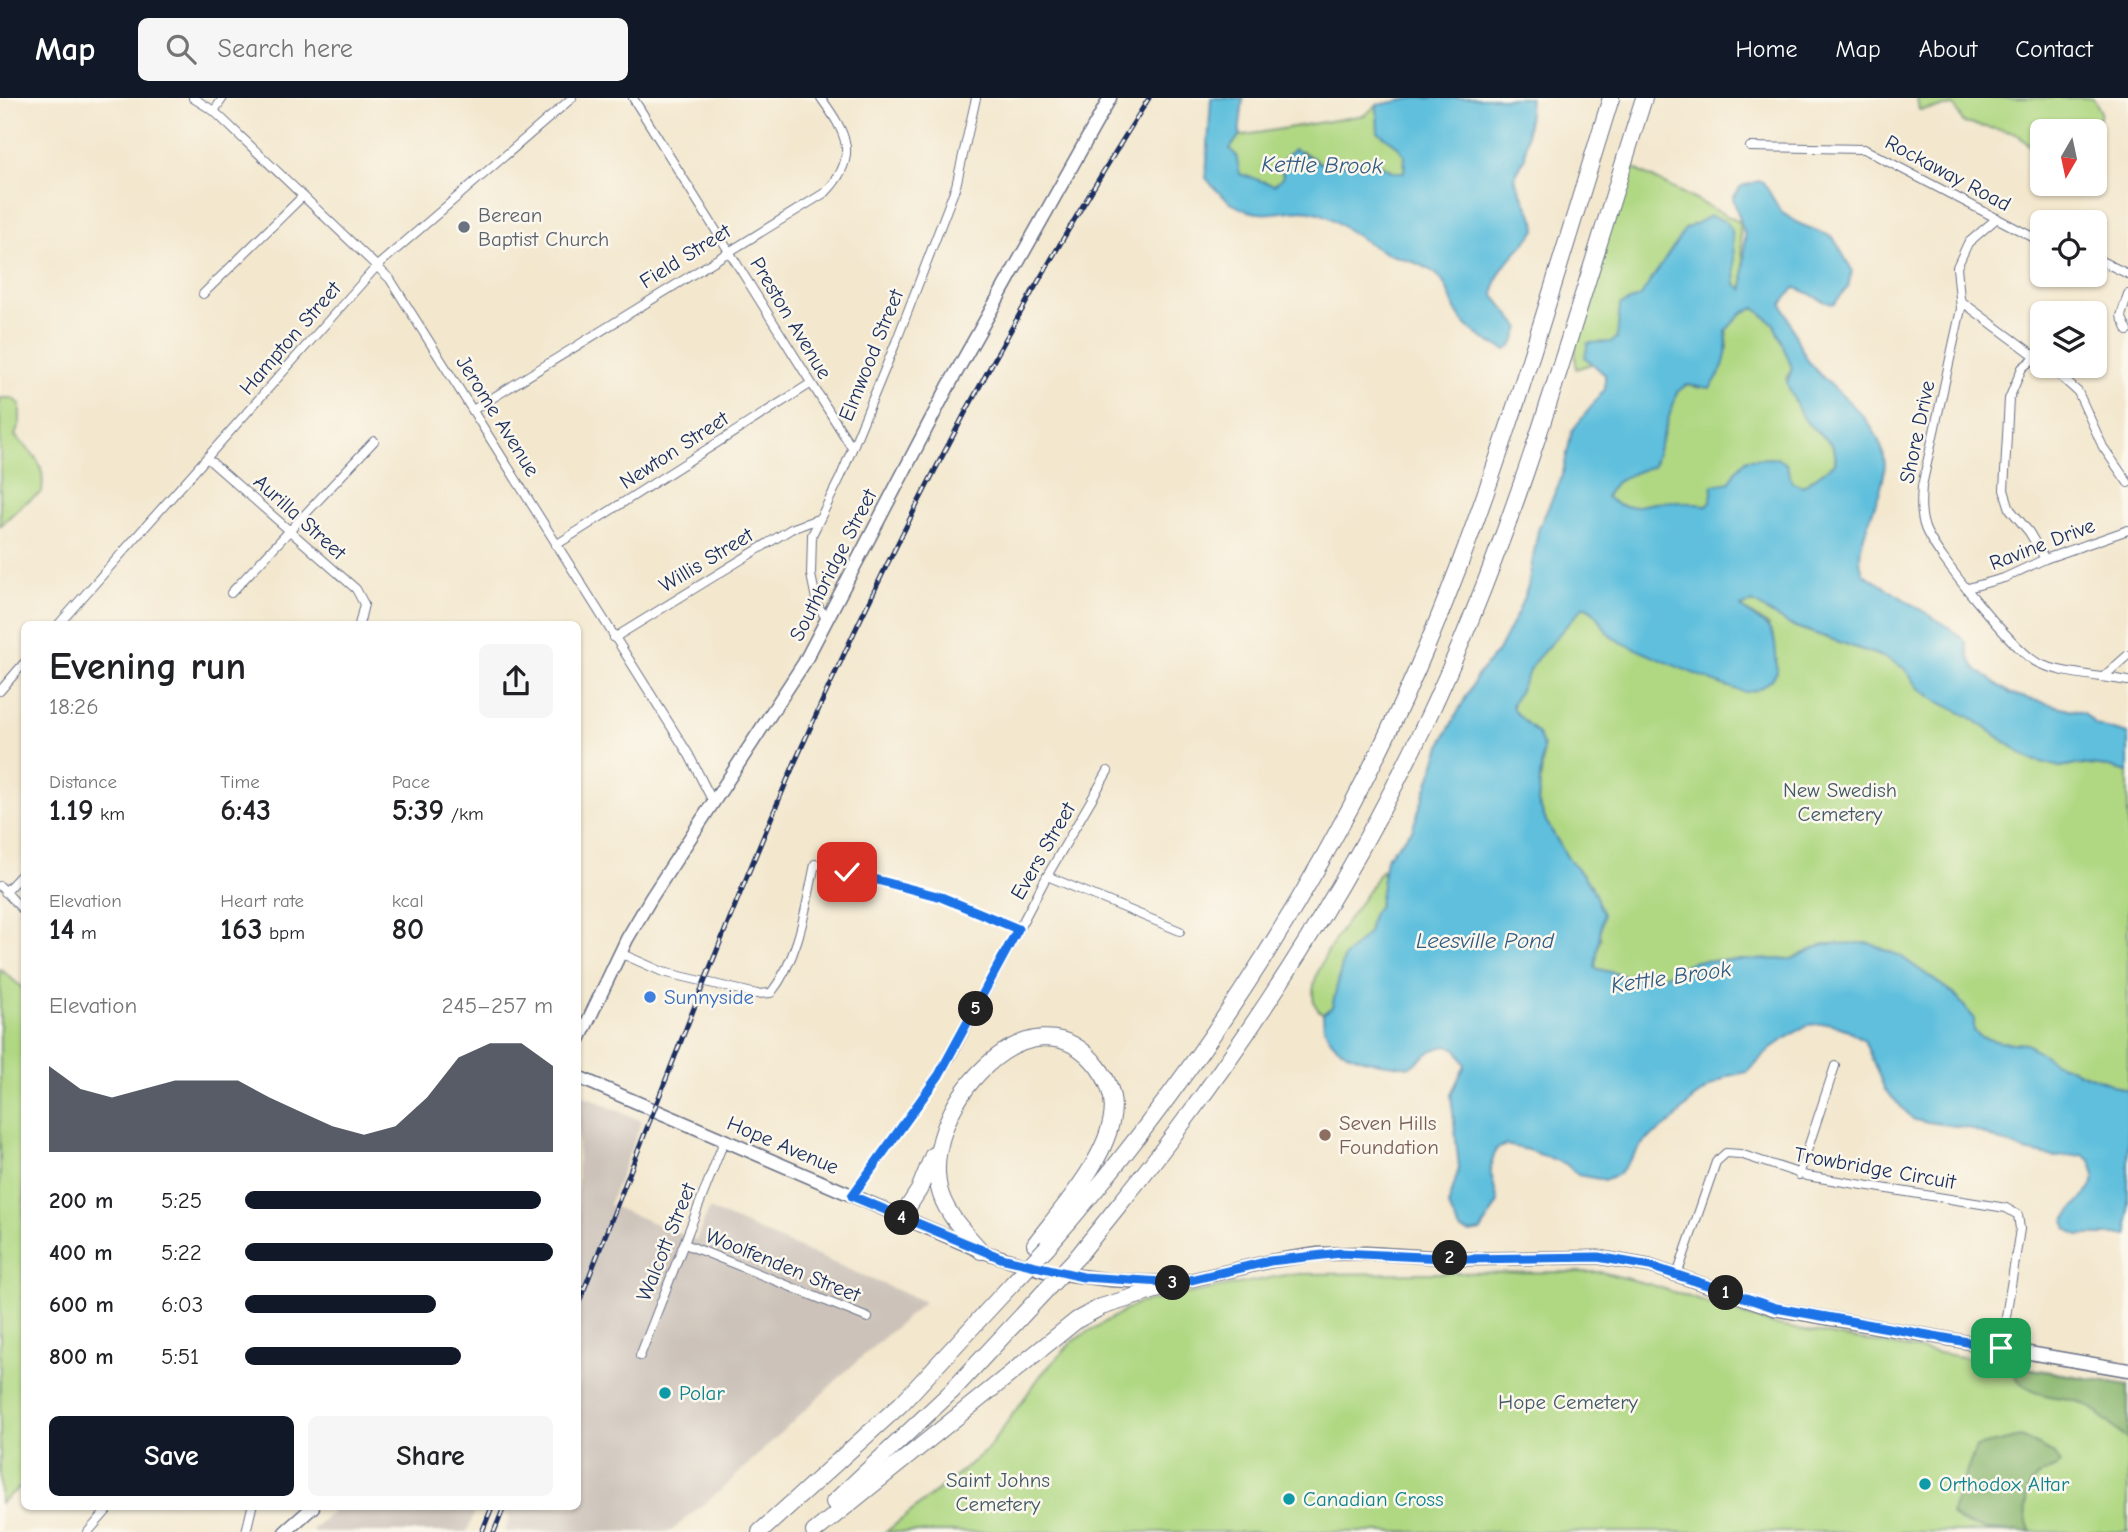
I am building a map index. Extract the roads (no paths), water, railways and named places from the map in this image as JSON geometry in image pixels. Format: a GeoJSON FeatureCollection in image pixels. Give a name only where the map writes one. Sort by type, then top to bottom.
{"type":"FeatureCollection","features":[{"type":"Feature","properties":{"kind":"highway"},"geometry":{"type":"LineString","coordinates":[[760,1532],[901,1404],[999,1298],[1151,1117],[1205,1044],[1281,928],[1367,774],[1417,668],[1477,519],[1611,98]]}},
{"type":"Feature","properties":{"kind":"highway"},"geometry":{"type":"LineString","coordinates":[[801,1532],[951,1392],[1079,1255],[1175,1133],[1269,1000],[1366,840],[1424,726],[1465,633],[1510,515],[1644,98]]}},
{"type":"Feature","properties":{"kind":"highway"},"geometry":{"type":"LineString","coordinates":[[981,1251],[955,1221],[941,1196],[936,1167],[946,1119],[966,1086],[989,1062],[1014,1047],[1044,1039],[1070,1044],[1093,1061],[1112,1095],[1111,1124],[1093,1161],[1041,1245]]}},
{"type":"Feature","properties":{"kind":"highway"},"geometry":{"type":"LineString","coordinates":[[901,1218],[919,1190],[942,1134]]}},
{"type":"Feature","properties":{"kind":"highway"},"geometry":{"type":"LineString","coordinates":[[814,1532],[1077,1320],[1101,1307],[1178,1283]]}},
{"type":"Feature","properties":{"kind":"main road","name":"Southbridge Street"},"geometry":{"type":"LineString","coordinates":[[581,1036],[620,953],[651,898],[798,673],[948,387],[1110,98]]}},
{"type":"Feature","properties":{"kind":"main road","name":"Hope Avenue"},"geometry":{"type":"LineString","coordinates":[[581,1078],[901,1218],[981,1251],[1048,1272],[1111,1280],[1178,1283],[1294,1257],[1363,1253],[1464,1259],[1598,1257],[1650,1266],[1776,1308],[2128,1370]]}},
{"type":"Feature","properties":{"kind":"main road"},"geometry":{"type":"LineString","coordinates":[[285,1532],[310,1510]]}},
{"type":"Feature","properties":{"kind":"street","name":"Jerome Avenue"},"geometry":{"type":"LineString","coordinates":[[193,98],[214,111],[390,279],[688,755],[713,802]]}},
{"type":"Feature","properties":{"kind":"street"},"geometry":{"type":"LineString","coordinates":[[214,111],[223,98]]}},
{"type":"Feature","properties":{"kind":"street","name":"Hampton Street"},"geometry":{"type":"LineString","coordinates":[[62,621],[377,266],[572,98]]}},
{"type":"Feature","properties":{"kind":"street","name":"Preston Avenue"},"geometry":{"type":"LineString","coordinates":[[634,98],[852,448]]}},
{"type":"Feature","properties":{"kind":"street","name":"Field Street"},"geometry":{"type":"LineString","coordinates":[[473,410],[826,192],[842,173],[847,149],[845,138],[821,98]]}},
{"type":"Feature","properties":{"kind":"street","name":"Elmwood Street"},"geometry":{"type":"LineString","coordinates":[[827,620],[817,604],[811,575],[810,551],[818,519],[852,448],[956,186],[976,98]]}},
{"type":"Feature","properties":{"kind":"street","name":"Rockaway Road"},"geometry":{"type":"LineString","coordinates":[[1750,147],[1864,149],[2030,236]]}},
{"type":"Feature","properties":{"kind":"street"},"geometry":{"type":"LineString","coordinates":[[203,294],[302,197]]}},
{"type":"Feature","properties":{"kind":"street","name":"Shore Drive"},"geometry":{"type":"LineString","coordinates":[[1997,218],[1973,237],[1963,251],[1956,272],[1961,301],[1921,502],[1926,530],[1937,551],[2020,649],[2034,661],[2128,681]]}},
{"type":"Feature","properties":{"kind":"street"},"geometry":{"type":"LineString","coordinates":[[2107,264],[2128,274]]}},
{"type":"Feature","properties":{"kind":"street"},"geometry":{"type":"LineString","coordinates":[[2128,293],[2121,310],[2122,321],[2128,331]]}},
{"type":"Feature","properties":{"kind":"street"},"geometry":{"type":"LineString","coordinates":[[1961,301],[2030,351]]}},
{"type":"Feature","properties":{"kind":"street"},"geometry":{"type":"LineString","coordinates":[[2030,364],[2022,368],[2007,405],[2004,490],[2010,509],[2029,532],[2045,559]]}},
{"type":"Feature","properties":{"kind":"street"},"geometry":{"type":"LineString","coordinates":[[2062,378],[2078,393],[2103,447],[2127,480]]}},
{"type":"Feature","properties":{"kind":"street","name":"Newton Street"},"geometry":{"type":"LineString","coordinates":[[556,545],[810,384]]}},
{"type":"Feature","properties":{"kind":"street"},"geometry":{"type":"LineString","coordinates":[[231,593],[374,441]]}},
{"type":"Feature","properties":{"kind":"street","name":"Aurilla Street"},"geometry":{"type":"LineString","coordinates":[[208,459],[356,589],[364,604],[360,621]]}},
{"type":"Feature","properties":{"kind":"street","name":"Willis Street"},"geometry":{"type":"LineString","coordinates":[[614,638],[791,529],[818,519]]}},
{"type":"Feature","properties":{"kind":"street","name":"Ravine Drive"},"geometry":{"type":"LineString","coordinates":[[1968,588],[2004,578],[2045,559],[2128,530]]}},
{"type":"Feature","properties":{"kind":"street"},"geometry":{"type":"LineString","coordinates":[[2104,677],[2128,655]]}},
{"type":"Feature","properties":{"kind":"street"},"geometry":{"type":"LineString","coordinates":[[0,691],[21,666]]}},
{"type":"Feature","properties":{"kind":"street","name":"Evers Street"},"geometry":{"type":"LineString","coordinates":[[852,1196],[939,1075],[1047,876],[1108,771]]}},
{"type":"Feature","properties":{"kind":"street"},"geometry":{"type":"LineString","coordinates":[[620,953],[663,972],[757,994],[771,993],[778,983],[797,936],[815,864],[941,897],[1018,929]]}},
{"type":"Feature","properties":{"kind":"street"},"geometry":{"type":"LineString","coordinates":[[21,874],[3,889],[21,908]]}},
{"type":"Feature","properties":{"kind":"street"},"geometry":{"type":"LineString","coordinates":[[1047,876],[1180,931]]}},
{"type":"Feature","properties":{"kind":"street"},"geometry":{"type":"LineString","coordinates":[[1799,1175],[1835,1066]]}},
{"type":"Feature","properties":{"kind":"street","name":"Walcott Street"},"geometry":{"type":"LineString","coordinates":[[640,1356],[724,1141]]}},
{"type":"Feature","properties":{"kind":"street","name":"Trowbridge Circuit"},"geometry":{"type":"LineString","coordinates":[[1677,1275],[1722,1155],[1740,1154],[1799,1175],[2013,1211],[2020,1221],[2020,1228],[2001,1348]]}},
{"type":"Feature","properties":{"kind":"street","name":"Woolfenden Street"},"geometry":{"type":"LineString","coordinates":[[685,1244],[867,1318]]}},
{"type":"Feature","properties":{"kind":"street"},"geometry":{"type":"LineString","coordinates":[[88,1532],[107,1510]]}},
{"type":"Feature","properties":{"kind":"street"},"geometry":{"type":"LineString","coordinates":[[246,1532],[251,1510]]}},
{"type":"Feature","properties":{"kind":"water","name":"Kettle Brook"},"geometry":{"type":"Polygon","coordinates":[[[1211,98],[1243,98],[1239,136],[1230,149],[1236,155],[1240,174],[1274,185],[1283,177],[1282,161],[1294,149],[1322,164],[1361,165],[1375,162],[1394,172],[1404,172],[1405,157],[1398,146],[1378,132],[1377,105],[1415,98],[1530,98],[1525,157],[1514,178],[1535,221],[1536,230],[1503,268],[1495,286],[1494,296],[1520,328],[1513,345],[1506,350],[1471,330],[1460,318],[1448,291],[1436,274],[1379,249],[1332,219],[1316,212],[1301,210],[1257,213],[1242,209],[1225,198],[1206,178],[1211,98]]]}},
{"type":"Feature","properties":{"kind":"water","name":"Leesville Pond"},"geometry":{"type":"Polygon","coordinates":[[[1759,181],[1764,183],[1781,212],[1800,224],[1833,237],[1852,270],[1848,287],[1834,304],[1794,288],[1782,304],[1807,360],[1864,418],[1880,443],[1884,471],[1861,548],[1860,562],[1864,574],[1950,628],[1966,642],[1969,658],[1976,669],[2011,694],[2084,713],[2096,725],[2128,734],[2128,772],[2078,764],[2060,767],[2030,759],[1970,717],[1937,701],[1919,688],[1904,668],[1886,658],[1790,625],[1753,602],[1741,607],[1771,632],[1777,672],[1764,686],[1747,692],[1703,677],[1621,642],[1612,637],[1595,613],[1584,606],[1535,661],[1512,705],[1514,711],[1538,734],[1543,747],[1538,802],[1546,821],[1567,857],[1591,885],[1603,914],[1595,968],[1627,976],[1652,978],[1664,976],[1695,961],[1792,959],[1824,944],[1869,943],[1900,956],[1954,994],[1974,1018],[1974,1031],[1981,1037],[1999,1042],[2027,1044],[2054,1062],[2128,1091],[2128,1235],[2078,1235],[2067,1229],[2064,1220],[2091,1188],[2095,1176],[2091,1161],[2083,1155],[2055,1157],[2025,1151],[1969,1128],[1914,1120],[1885,1090],[1864,1040],[1829,1023],[1807,1025],[1771,1048],[1747,1072],[1728,1076],[1710,1087],[1693,1099],[1674,1120],[1645,1141],[1619,1174],[1604,1180],[1578,1175],[1566,1164],[1528,1150],[1506,1145],[1496,1149],[1490,1169],[1498,1202],[1481,1231],[1470,1233],[1460,1230],[1448,1206],[1459,1168],[1451,1094],[1465,1065],[1456,1048],[1445,1046],[1433,1050],[1410,1067],[1354,1056],[1332,1041],[1325,1029],[1323,1014],[1332,1007],[1344,957],[1368,933],[1372,915],[1379,905],[1386,858],[1412,830],[1443,740],[1477,676],[1498,651],[1518,612],[1528,586],[1538,530],[1562,477],[1572,431],[1605,389],[1605,375],[1585,357],[1588,343],[1611,342],[1617,338],[1620,305],[1640,297],[1685,229],[1710,216],[1726,221],[1732,232],[1736,284],[1743,290],[1745,236],[1733,198],[1741,186],[1759,181]],[[1755,308],[1743,312],[1726,330],[1725,360],[1710,388],[1686,385],[1677,392],[1653,466],[1620,480],[1606,497],[1626,506],[1672,501],[1707,506],[1711,500],[1713,485],[1730,482],[1736,470],[1747,459],[1777,458],[1786,464],[1792,482],[1803,486],[1835,463],[1834,448],[1809,425],[1795,402],[1787,383],[1792,368],[1774,324],[1755,308]]]}},
{"type":"Feature","properties":{"kind":"railway"},"geometry":{"type":"LineString","coordinates":[[581,1297],[684,1033],[795,762],[874,591],[1005,341],[1051,259],[1149,98]]}},
{"type":"Feature","properties":{"kind":"railway"},"geometry":{"type":"LineString","coordinates":[[482,1532],[491,1510]]}},
{"type":"Feature","properties":{"kind":"railway"},"geometry":{"type":"LineString","coordinates":[[494,1532],[503,1510]]}},
{"type":"Feature","properties":{"kind":"place","name":"Berean Baptist Church"},"geometry":{"type":"Point","coordinates":[464,227]}},
{"type":"Feature","properties":{"kind":"place","name":"Sunnyside"},"geometry":{"type":"Point","coordinates":[650,997]}},
{"type":"Feature","properties":{"kind":"place","name":"Seven Hills Foundation"},"geometry":{"type":"Point","coordinates":[1325,1135]}},
{"type":"Feature","properties":{"kind":"place","name":"Polar"},"geometry":{"type":"Point","coordinates":[665,1393]}},
{"type":"Feature","properties":{"kind":"place","name":"Orthodox Altar"},"geometry":{"type":"Point","coordinates":[1925,1484]}},
{"type":"Feature","properties":{"kind":"place","name":"Canadian Cross"},"geometry":{"type":"Point","coordinates":[1289,1499]}},
{"type":"Feature","properties":{"kind":"park label","name":"New Swedish Cemetery"},"geometry":{"type":"Point","coordinates":[1840,802]}},
{"type":"Feature","properties":{"kind":"park label","name":"Hope Cemetery"},"geometry":{"type":"Point","coordinates":[1568,1402]}},
{"type":"Feature","properties":{"kind":"park label","name":"Saint Johns Cemetery"},"geometry":{"type":"Point","coordinates":[998,1492]}}]}
